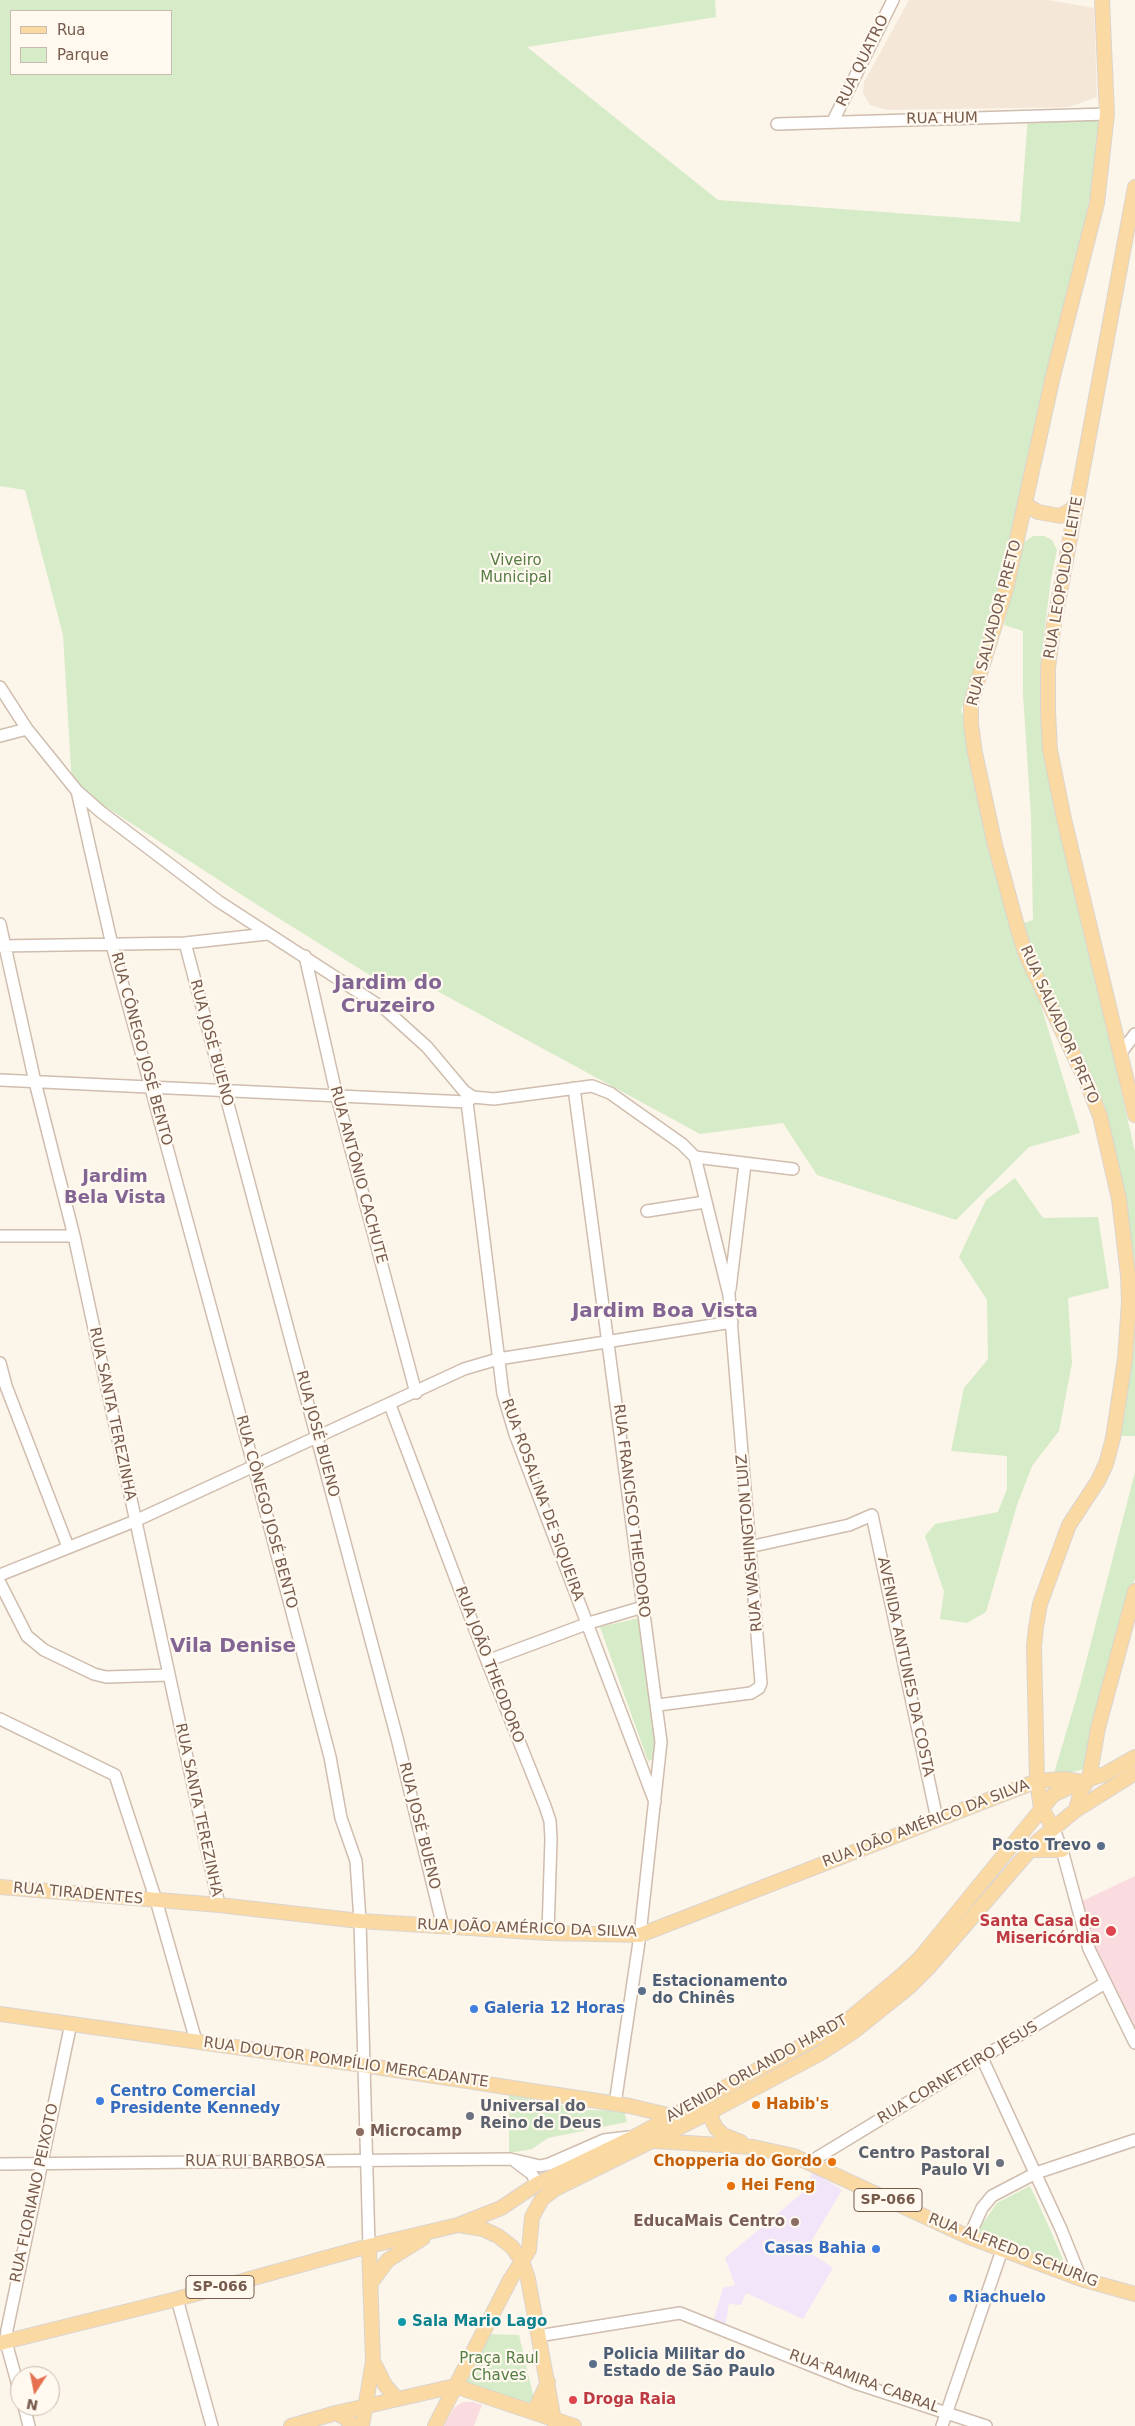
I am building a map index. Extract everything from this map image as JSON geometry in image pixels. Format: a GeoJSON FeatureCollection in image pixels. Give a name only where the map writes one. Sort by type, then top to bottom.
{"type":"FeatureCollection","features":[{"type":"Feature","properties":{"kind":"main road","name":"RUA SALVADOR PRETO"},"geometry":{"type":"LineString","coordinates":[[1041,1808],[1038,1781],[1034,1646],[1040,1604],[1069,1525],[1098,1481],[1106,1464],[1122,1379],[1129,1302],[1128,1274],[1118,1199],[1100,1116],[1087,1083],[1026,955],[1018,933],[995,845],[975,753],[971,724],[971,703],[975,685],[998,622],[1053,376],[1097,203],[1107,114],[1102,0]]}},
{"type":"Feature","properties":{"kind":"main road","name":"RUA LEOPOLDO LEITE"},"geometry":{"type":"LineString","coordinates":[[1135,187],[1048,668],[1050,750],[1064,819],[1135,1115]]}},
{"type":"Feature","properties":{"kind":"main road"},"geometry":{"type":"LineString","coordinates":[[1060,516],[1071,510],[1077,501]]}},
{"type":"Feature","properties":{"kind":"main road"},"geometry":{"type":"LineString","coordinates":[[1024,512],[1038,512],[1060,516],[1072,527]]}},
{"type":"Feature","properties":{"kind":"main road"},"geometry":{"type":"LineString","coordinates":[[1024,512],[1072,527]]}},
{"type":"Feature","properties":{"kind":"main road"},"geometry":{"type":"LineString","coordinates":[[1076,1810],[1135,1591]]}},
{"type":"Feature","properties":{"kind":"main road","name":"AVENIDA ORLANDO HARDT"},"geometry":{"type":"LineString","coordinates":[[439,2230],[458,2225],[501,2208],[537,2184],[636,2136],[671,2115],[830,2031],[883,1991],[920,1958],[950,1924],[1053,1795],[1084,1780],[1120,1767],[1135,1757]]}},
{"type":"Feature","properties":{"kind":"main road","name":"AVENIDA ORLANDO HARDT"},"geometry":{"type":"LineString","coordinates":[[522,2260],[529,2250],[532,2218],[542,2199],[555,2189],[691,2123],[819,2054],[886,2007],[930,1966],[1029,1850],[1053,1827],[1076,1810],[1135,1773]]}},
{"type":"Feature","properties":{"kind":"main road","name":"RUA JOÃO AMÉRICO DA SILVA"},"geometry":{"type":"LineString","coordinates":[[156,1900],[360,1921],[443,1927],[640,1935],[1038,1781],[1084,1780]]}},
{"type":"Feature","properties":{"kind":"main road"},"geometry":{"type":"LineString","coordinates":[[1041,1808],[1053,1827]]}},
{"type":"Feature","properties":{"kind":"main road"},"geometry":{"type":"LineString","coordinates":[[1029,1850],[1062,1850]]}},
{"type":"Feature","properties":{"kind":"main road","name":"RUA TIRADENTES"},"geometry":{"type":"LineString","coordinates":[[0,1887],[156,1900]]}},
{"type":"Feature","properties":{"kind":"main road","name":"RUA DOUTOR POMPÍLIO MERCADANTE"},"geometry":{"type":"LineString","coordinates":[[0,2014],[363,2065],[615,2104],[671,2115],[691,2123]]}},
{"type":"Feature","properties":{"kind":"main road"},"geometry":{"type":"LineString","coordinates":[[712,2112],[712,2120],[716,2128],[723,2135],[753,2147]]}},
{"type":"Feature","properties":{"kind":"main road","name":"RUA ALFREDO SCHURIG"},"geometry":{"type":"LineString","coordinates":[[636,2136],[654,2140],[753,2147],[794,2156],[969,2237],[1081,2279],[1135,2294]]}},
{"type":"Feature","properties":{"kind":"main road"},"geometry":{"type":"LineString","coordinates":[[458,2225],[483,2229],[498,2236],[512,2246],[522,2260],[528,2279],[548,2382],[545,2419]]}},
{"type":"Feature","properties":{"kind":"main road"},"geometry":{"type":"LineString","coordinates":[[370,2284],[388,2260],[439,2230]]}},
{"type":"Feature","properties":{"kind":"main road","name":"SP-066"},"geometry":{"type":"LineString","coordinates":[[3,2343],[177,2299],[369,2246],[439,2230]]}},
{"type":"Feature","properties":{"kind":"main road"},"geometry":{"type":"LineString","coordinates":[[362,2426],[367,2406],[373,2361],[369,2246]]}},
{"type":"Feature","properties":{"kind":"main road"},"geometry":{"type":"LineString","coordinates":[[435,2426],[522,2260]]}},
{"type":"Feature","properties":{"kind":"main road"},"geometry":{"type":"LineString","coordinates":[[373,2361],[385,2386],[397,2399]]}},
{"type":"Feature","properties":{"kind":"main road"},"geometry":{"type":"LineString","coordinates":[[545,2419],[548,2382]]}},
{"type":"Feature","properties":{"kind":"main road"},"geometry":{"type":"LineString","coordinates":[[290,2426],[336,2413],[455,2386],[545,2419],[574,2426]]}},
{"type":"Feature","properties":{"kind":"main road"},"geometry":{"type":"LineString","coordinates":[[336,2413],[344,2417],[352,2426]]}},
{"type":"Feature","properties":{"kind":"street","name":"RUA QUATRO"},"geometry":{"type":"LineString","coordinates":[[833,122],[893,0]]}},
{"type":"Feature","properties":{"kind":"street","name":"RUA HUM"},"geometry":{"type":"LineString","coordinates":[[777,124],[1107,114]]}},
{"type":"Feature","properties":{"kind":"street"},"geometry":{"type":"LineString","coordinates":[[0,687],[26,730],[77,791],[154,853],[267,934],[305,956],[386,1010],[427,1047],[470,1099]]}},
{"type":"Feature","properties":{"kind":"street"},"geometry":{"type":"LineString","coordinates":[[0,736],[26,730]]}},
{"type":"Feature","properties":{"kind":"street","name":"RUA CÔNEGO JOSÉ BENTO"},"geometry":{"type":"LineString","coordinates":[[77,791],[112,945],[152,1086],[254,1467],[330,1757],[341,1818],[356,1861],[360,1921],[369,2246]]}},
{"type":"Feature","properties":{"kind":"street","name":"RUA SANTA TEREZINHA"},"geometry":{"type":"LineString","coordinates":[[0,924],[2,946],[74,1236],[218,1905]]}},
{"type":"Feature","properties":{"kind":"street"},"geometry":{"type":"LineString","coordinates":[[2,946],[185,943],[267,934]]}},
{"type":"Feature","properties":{"kind":"street","name":"RUA JOSÉ BUENO"},"geometry":{"type":"LineString","coordinates":[[185,943],[223,1090],[318,1437],[443,1927]]}},
{"type":"Feature","properties":{"kind":"street","name":"RUA ANTÔNIO CACHUTE"},"geometry":{"type":"LineString","coordinates":[[305,956],[336,1097],[416,1393]]}},
{"type":"Feature","properties":{"kind":"street"},"geometry":{"type":"LineString","coordinates":[[1120,1054],[1135,1034]]}},
{"type":"Feature","properties":{"kind":"street"},"geometry":{"type":"LineString","coordinates":[[0,1080],[152,1086],[336,1097],[470,1099],[494,1099],[592,1086],[610,1093],[682,1144],[695,1157],[793,1169]]}},
{"type":"Feature","properties":{"kind":"street","name":"RUA FRANCISCO THEODORO"},"geometry":{"type":"LineString","coordinates":[[574,1088],[662,1742],[640,1935],[615,2104]]}},
{"type":"Feature","properties":{"kind":"street","name":"RUA ROSALINA DE SIQUEIRA"},"geometry":{"type":"LineString","coordinates":[[470,1099],[498,1359],[508,1414],[656,1804]]}},
{"type":"Feature","properties":{"kind":"street","name":"RUA WASHINGTON LUIZ"},"geometry":{"type":"LineString","coordinates":[[658,1705],[751,1693],[759,1688],[762,1677],[749,1547],[729,1295],[695,1157]]}},
{"type":"Feature","properties":{"kind":"street","name":"RUA WASHINGTON LUIZ"},"geometry":{"type":"LineString","coordinates":[[729,1295],[745,1164]]}},
{"type":"Feature","properties":{"kind":"street"},"geometry":{"type":"LineString","coordinates":[[647,1211],[705,1202]]}},
{"type":"Feature","properties":{"kind":"street"},"geometry":{"type":"LineString","coordinates":[[0,1236],[74,1236]]}},
{"type":"Feature","properties":{"kind":"street"},"geometry":{"type":"LineString","coordinates":[[0,1575],[135,1521],[416,1393],[464,1369],[498,1359],[732,1322]]}},
{"type":"Feature","properties":{"kind":"street"},"geometry":{"type":"LineString","coordinates":[[0,1363],[3,1386],[68,1547]]}},
{"type":"Feature","properties":{"kind":"street","name":"RUA JOÃO THEODORO"},"geometry":{"type":"LineString","coordinates":[[390,1405],[487,1662],[550,1821],[548,1932]]}},
{"type":"Feature","properties":{"kind":"street","name":"AVENIDA ANTUNES DA COSTA"},"geometry":{"type":"LineString","coordinates":[[749,1547],[849,1525],[872,1515],[937,1819]]}},
{"type":"Feature","properties":{"kind":"street"},"geometry":{"type":"LineString","coordinates":[[0,1583],[27,1636],[44,1650],[106,1678],[169,1675]]}},
{"type":"Feature","properties":{"kind":"street"},"geometry":{"type":"LineString","coordinates":[[487,1662],[588,1623],[643,1607]]}},
{"type":"Feature","properties":{"kind":"street"},"geometry":{"type":"LineString","coordinates":[[0,1719],[114,1773],[156,1900],[196,2041]]}},
{"type":"Feature","properties":{"kind":"street"},"geometry":{"type":"LineString","coordinates":[[1053,1827],[1062,1850],[1089,1949],[1135,2043]]}},
{"type":"Feature","properties":{"kind":"street","name":"RUA CORNETEIRO JESUS"},"geometry":{"type":"LineString","coordinates":[[810,2162],[1105,1983]]}},
{"type":"Feature","properties":{"kind":"street","name":"RUA FLORIANO PEIXOTO"},"geometry":{"type":"LineString","coordinates":[[11,2366],[3,2343],[71,2023]]}},
{"type":"Feature","properties":{"kind":"street"},"geometry":{"type":"LineString","coordinates":[[982,2058],[1036,2172],[1081,2279]]}},
{"type":"Feature","properties":{"kind":"street","name":"RUA RUI BARBOSA"},"geometry":{"type":"LineString","coordinates":[[0,2164],[510,2159],[540,2166],[549,2164],[604,2140],[636,2136]]}},
{"type":"Feature","properties":{"kind":"street"},"geometry":{"type":"LineString","coordinates":[[969,2237],[982,2208],[992,2196],[1036,2172],[1135,2140]]}},
{"type":"Feature","properties":{"kind":"street"},"geometry":{"type":"LineString","coordinates":[[510,2159],[522,2165],[532,2174],[537,2184]]}},
{"type":"Feature","properties":{"kind":"street"},"geometry":{"type":"LineString","coordinates":[[942,2426],[1002,2250]]}},
{"type":"Feature","properties":{"kind":"street"},"geometry":{"type":"LineString","coordinates":[[177,2299],[212,2426]]}},
{"type":"Feature","properties":{"kind":"street","name":"RUA RAMIRA CABRAL"},"geometry":{"type":"LineString","coordinates":[[538,2336],[680,2313],[855,2383],[986,2426]]}},
{"type":"Feature","properties":{"kind":"shaded area"},"geometry":{"type":"Polygon","coordinates":[[[909,0],[1048,0],[1094,8],[1097,97],[1069,107],[888,110],[870,105],[863,93],[864,82],[909,0]]]}},
{"type":"Feature","properties":{"kind":"shaded area","name":"Santa Casa de Misericórdia"},"geometry":{"type":"Polygon","coordinates":[[[1135,1876],[1135,2035],[1095,1960],[1078,1903],[1135,1876]]]}},
{"type":"Feature","properties":{"kind":"shaded area","name":"EducaMais Centro"},"geometry":{"type":"Polygon","coordinates":[[[813,2172],[842,2190],[806,2250],[833,2268],[803,2319],[746,2293],[741,2305],[729,2304],[725,2326],[713,2322],[723,2288],[735,2285],[725,2258],[801,2194],[813,2172]]]}},
{"type":"Feature","properties":{"kind":"shaded area"},"geometry":{"type":"Polygon","coordinates":[[[463,2402],[473,2402],[482,2405],[474,2426],[444,2426],[454,2408],[463,2402]]]}},
{"type":"Feature","properties":{"kind":"green space","name":"Viveiro Municipal"},"geometry":{"type":"Polygon","coordinates":[[[0,0],[715,0],[716,17],[527,47],[718,200],[1020,222],[1028,116],[1107,114],[1049,397],[996,597],[961,711],[972,733],[1014,918],[1080,1133],[1029,1147],[956,1220],[817,1175],[783,1123],[700,1134],[415,979],[392,989],[72,785],[63,635],[25,490],[0,486],[0,0]]]}},
{"type":"Feature","properties":{"kind":"green space"},"geometry":{"type":"Polygon","coordinates":[[[1033,536],[1044,536],[1052,540],[1057,550],[1051,579],[1042,650],[1040,703],[1050,779],[1135,1152],[1135,1436],[1118,1436],[1131,1371],[1131,1302],[1098,1099],[1021,924],[1033,920],[1031,816],[1023,694],[1023,631],[1004,625],[1023,543],[1033,536]]]}},
{"type":"Feature","properties":{"kind":"green space"},"geometry":{"type":"Polygon","coordinates":[[[1015,1178],[1043,1218],[1098,1217],[1109,1288],[1068,1298],[1072,1363],[1059,1431],[1032,1466],[1017,1505],[986,1612],[967,1623],[940,1619],[944,1592],[925,1536],[935,1524],[998,1512],[1007,1489],[1007,1456],[951,1451],[964,1388],[988,1359],[987,1300],[959,1257],[986,1200],[1015,1178]]]}},
{"type":"Feature","properties":{"kind":"green space"},"geometry":{"type":"Polygon","coordinates":[[[1135,1472],[1135,1578],[1084,1769],[1053,1777],[1079,1689],[1135,1472]]]}},
{"type":"Feature","properties":{"kind":"green space"},"geometry":{"type":"Polygon","coordinates":[[[639,1618],[652,1707],[655,1759],[648,1761],[600,1627],[639,1618]]]}},
{"type":"Feature","properties":{"kind":"green space"},"geometry":{"type":"Polygon","coordinates":[[[509,2095],[587,2110],[624,2111],[627,2122],[548,2138],[532,2149],[509,2153],[509,2095]]]}},
{"type":"Feature","properties":{"kind":"green space"},"geometry":{"type":"Polygon","coordinates":[[[1030,2186],[1066,2267],[977,2232],[997,2203],[1030,2186]]]}},
{"type":"Feature","properties":{"kind":"green space","name":"Praça Raul Chaves"},"geometry":{"type":"Polygon","coordinates":[[[484,2334],[519,2335],[534,2399],[531,2404],[466,2383],[465,2379],[484,2334]]]}},
{"type":"Feature","properties":{"kind":"place","name":"Posto Trevo"},"geometry":{"type":"Point","coordinates":[1101,1846]}},
{"type":"Feature","properties":{"kind":"place","name":"Santa Casa de Misericórdia"},"geometry":{"type":"Point","coordinates":[1111,1931]}},
{"type":"Feature","properties":{"kind":"place","name":"Estacionamento do Chinês"},"geometry":{"type":"Point","coordinates":[642,1991]}},
{"type":"Feature","properties":{"kind":"place","name":"Galeria 12 Horas"},"geometry":{"type":"Point","coordinates":[474,2009]}},
{"type":"Feature","properties":{"kind":"place","name":"Centro Comercial Presidente Kennedy"},"geometry":{"type":"Point","coordinates":[100,2101]}},
{"type":"Feature","properties":{"kind":"place","name":"Habib's"},"geometry":{"type":"Point","coordinates":[756,2105]}},
{"type":"Feature","properties":{"kind":"place","name":"Universal do Reino de Deus"},"geometry":{"type":"Point","coordinates":[470,2116]}},
{"type":"Feature","properties":{"kind":"place","name":"Microcamp"},"geometry":{"type":"Point","coordinates":[360,2132]}},
{"type":"Feature","properties":{"kind":"place","name":"Chopperia do Gordo"},"geometry":{"type":"Point","coordinates":[832,2162]}},
{"type":"Feature","properties":{"kind":"place","name":"Centro Pastoral Paulo VI"},"geometry":{"type":"Point","coordinates":[1000,2163]}},
{"type":"Feature","properties":{"kind":"place","name":"Hei Feng"},"geometry":{"type":"Point","coordinates":[731,2186]}},
{"type":"Feature","properties":{"kind":"place","name":"EducaMais Centro"},"geometry":{"type":"Point","coordinates":[795,2222]}},
{"type":"Feature","properties":{"kind":"place","name":"Casas Bahia"},"geometry":{"type":"Point","coordinates":[876,2249]}},
{"type":"Feature","properties":{"kind":"place","name":"Riachuelo"},"geometry":{"type":"Point","coordinates":[953,2298]}},
{"type":"Feature","properties":{"kind":"place","name":"Sala Mario Lago"},"geometry":{"type":"Point","coordinates":[402,2322]}},
{"type":"Feature","properties":{"kind":"place","name":"Policia Militar do Estado de São Paulo"},"geometry":{"type":"Point","coordinates":[593,2364]}},
{"type":"Feature","properties":{"kind":"place","name":"Droga Raia"},"geometry":{"type":"Point","coordinates":[573,2400]}},
{"type":"Feature","properties":{"kind":"district","name":"Jardim do Cruzeiro"},"geometry":{"type":"Point","coordinates":[388,996]}},
{"type":"Feature","properties":{"kind":"district","name":"Jardim Bela Vista"},"geometry":{"type":"Point","coordinates":[115,1187]}},
{"type":"Feature","properties":{"kind":"district","name":"Jardim Boa Vista"},"geometry":{"type":"Point","coordinates":[665,1312]}},
{"type":"Feature","properties":{"kind":"district","name":"Vila Denise"},"geometry":{"type":"Point","coordinates":[233,1647]}}]}
